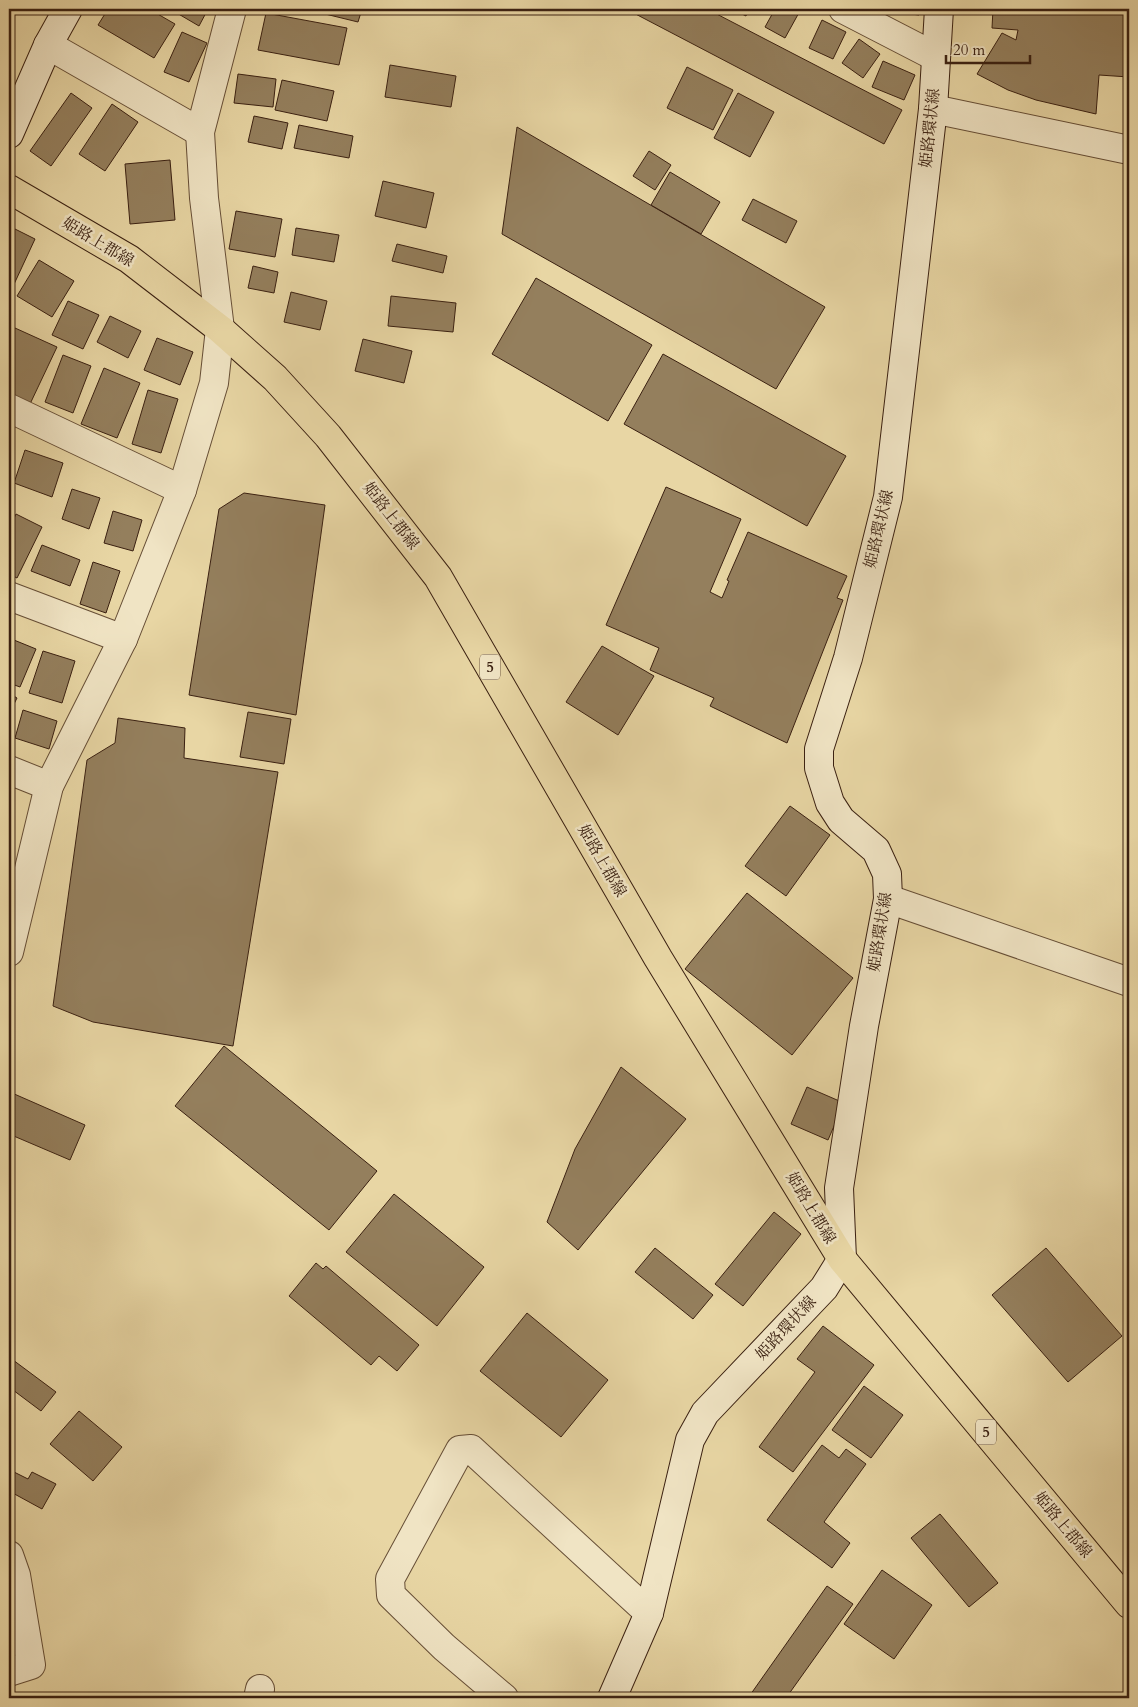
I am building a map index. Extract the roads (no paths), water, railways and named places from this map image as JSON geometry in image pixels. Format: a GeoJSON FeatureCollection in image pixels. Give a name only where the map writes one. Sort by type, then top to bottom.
{"type":"FeatureCollection","features":[{"type":"Feature","properties":{"kind":"main road","name":"姫路上郡線"},"geometry":{"type":"LineString","coordinates":[[9,189],[129,259],[220,329],[275,378],[328,436],[438,577],[658,958],[842,1259],[1129,1604]]}},
{"type":"Feature","properties":{"kind":"street"},"geometry":{"type":"LineString","coordinates":[[9,134],[48,45],[68,9]]}},
{"type":"Feature","properties":{"kind":"street"},"geometry":{"type":"LineString","coordinates":[[10,935],[50,786],[123,639],[182,490],[214,383],[220,329],[204,198],[200,132],[232,9]]}},
{"type":"Feature","properties":{"kind":"street"},"geometry":{"type":"LineString","coordinates":[[843,9],[936,57]]}},
{"type":"Feature","properties":{"kind":"street","name":"姫路環状線"},"geometry":{"type":"LineString","coordinates":[[612,1698],[649,1613],[690,1440],[705,1413],[824,1288],[842,1259],[839,1188],[864,1026],[888,899],[887,874],[876,850],[842,820],[830,803],[819,768],[819,749],[848,658],[888,497],[933,109],[939,9]]}},
{"type":"Feature","properties":{"kind":"street"},"geometry":{"type":"LineString","coordinates":[[48,45],[200,132]]}},
{"type":"Feature","properties":{"kind":"street"},"geometry":{"type":"LineString","coordinates":[[933,109],[1129,150]]}},
{"type":"Feature","properties":{"kind":"street"},"geometry":{"type":"LineString","coordinates":[[9,408],[182,490]]}},
{"type":"Feature","properties":{"kind":"street"},"geometry":{"type":"LineString","coordinates":[[9,596],[123,639]]}},
{"type":"Feature","properties":{"kind":"street"},"geometry":{"type":"LineString","coordinates":[[9,770],[50,786]]}},
{"type":"Feature","properties":{"kind":"street"},"geometry":{"type":"LineString","coordinates":[[888,899],[1129,982]]}},
{"type":"Feature","properties":{"kind":"street"},"geometry":{"type":"LineString","coordinates":[[504,1698],[444,1647],[391,1595],[390,1579],[460,1450],[471,1449],[649,1613]]}},
{"type":"Feature","properties":{"kind":"street"},"geometry":{"type":"LineString","coordinates":[[9,1555],[16,1575],[31,1665],[9,1672]]}}]}
